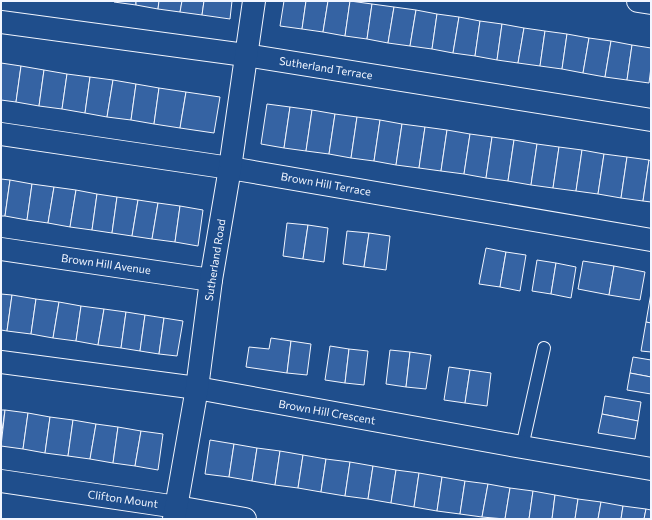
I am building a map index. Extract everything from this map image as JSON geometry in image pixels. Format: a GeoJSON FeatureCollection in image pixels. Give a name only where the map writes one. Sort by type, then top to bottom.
{"type":"FeatureCollection","features":[{"type":"Feature","properties":{"kind":"street","name":"Sutherland Road"},"geometry":{"type":"LineString","coordinates":[[175,513],[197,388],[211,280],[230,168],[245,55],[254,1]]}},
{"type":"Feature","properties":{"kind":"street"},"geometry":{"type":"LineString","coordinates":[[638,1],[651,3]]}},
{"type":"Feature","properties":{"kind":"street","name":"Sutherland Terrace"},"geometry":{"type":"LineString","coordinates":[[1,22],[245,55],[651,120]]}},
{"type":"Feature","properties":{"kind":"street","name":"Brown Hill Terrace"},"geometry":{"type":"LineString","coordinates":[[1,134],[230,168],[651,240]]}},
{"type":"Feature","properties":{"kind":"street","name":"Brown Hill Avenue"},"geometry":{"type":"LineString","coordinates":[[1,249],[211,280]]}},
{"type":"Feature","properties":{"kind":"street","name":"Brown Hill Crescent"},"geometry":{"type":"LineString","coordinates":[[1,362],[197,388],[651,469]]}},
{"type":"Feature","properties":{"kind":"street","name":"Clifton Mount"},"geometry":{"type":"LineString","coordinates":[[1,481],[175,513],[245,519]]}},
{"type":"Feature","properties":{"kind":"lane"},"geometry":{"type":"LineString","coordinates":[[522,447],[544,348]]}},
{"type":"Feature","properties":{"kind":"building"},"geometry":{"type":"Polygon","coordinates":[[[136,1],[136,5],[114,2],[136,1]]]}},
{"type":"Feature","properties":{"kind":"building"},"geometry":{"type":"Polygon","coordinates":[[[136,1],[159,1],[158,9],[136,5],[136,1]]]}},
{"type":"Feature","properties":{"kind":"building"},"geometry":{"type":"Polygon","coordinates":[[[159,1],[182,1],[180,12],[158,9],[159,1]]]}},
{"type":"Feature","properties":{"kind":"building"},"geometry":{"type":"Polygon","coordinates":[[[182,1],[204,1],[202,15],[180,12],[182,1]]]}},
{"type":"Feature","properties":{"kind":"building"},"geometry":{"type":"Polygon","coordinates":[[[204,1],[232,1],[230,19],[202,15],[204,1]]]}},
{"type":"Feature","properties":{"kind":"building"},"geometry":{"type":"Polygon","coordinates":[[[284,1],[306,1],[302,29],[280,26],[284,1]]]}},
{"type":"Feature","properties":{"kind":"building"},"geometry":{"type":"Polygon","coordinates":[[[306,1],[328,1],[323,32],[302,29],[306,1]]]}},
{"type":"Feature","properties":{"kind":"building"},"geometry":{"type":"Polygon","coordinates":[[[328,1],[350,1],[345,36],[323,32],[328,1]]]}},
{"type":"Feature","properties":{"kind":"building"},"geometry":{"type":"Polygon","coordinates":[[[350,1],[372,4],[367,39],[345,36],[350,1]]]}},
{"type":"Feature","properties":{"kind":"building"},"geometry":{"type":"Polygon","coordinates":[[[372,4],[394,7],[388,43],[367,39],[372,4]]]}},
{"type":"Feature","properties":{"kind":"building"},"geometry":{"type":"Polygon","coordinates":[[[394,7],[416,10],[410,46],[388,43],[394,7]]]}},
{"type":"Feature","properties":{"kind":"building"},"geometry":{"type":"Polygon","coordinates":[[[416,10],[437,14],[432,49],[410,46],[416,10]]]}},
{"type":"Feature","properties":{"kind":"building"},"geometry":{"type":"Polygon","coordinates":[[[437,14],[459,17],[453,53],[432,49],[437,14]]]}},
{"type":"Feature","properties":{"kind":"building"},"geometry":{"type":"Polygon","coordinates":[[[459,17],[480,21],[475,56],[453,53],[459,17]]]}},
{"type":"Feature","properties":{"kind":"building"},"geometry":{"type":"Polygon","coordinates":[[[480,21],[502,24],[497,60],[475,56],[480,21]]]}},
{"type":"Feature","properties":{"kind":"building"},"geometry":{"type":"Polygon","coordinates":[[[502,24],[524,28],[518,63],[497,60],[502,24]]]}},
{"type":"Feature","properties":{"kind":"building"},"geometry":{"type":"Polygon","coordinates":[[[524,28],[545,31],[540,66],[518,63],[524,28]]]}},
{"type":"Feature","properties":{"kind":"building"},"geometry":{"type":"Polygon","coordinates":[[[545,31],[567,34],[562,69],[540,66],[545,31]]]}},
{"type":"Feature","properties":{"kind":"building"},"geometry":{"type":"Polygon","coordinates":[[[567,34],[589,38],[583,73],[562,69],[567,34]]]}},
{"type":"Feature","properties":{"kind":"building"},"geometry":{"type":"Polygon","coordinates":[[[589,38],[611,41],[605,77],[583,73],[589,38]]]}},
{"type":"Feature","properties":{"kind":"building"},"geometry":{"type":"Polygon","coordinates":[[[611,41],[632,45],[627,80],[605,77],[611,41]]]}},
{"type":"Feature","properties":{"kind":"building"},"geometry":{"type":"Polygon","coordinates":[[[632,45],[651,48],[649,83],[627,80],[632,45]]]}},
{"type":"Feature","properties":{"kind":"building"},"geometry":{"type":"Polygon","coordinates":[[[1,63],[21,66],[16,102],[1,100],[1,63]]]}},
{"type":"Feature","properties":{"kind":"building"},"geometry":{"type":"Polygon","coordinates":[[[21,66],[44,70],[39,106],[16,102],[21,66]]]}},
{"type":"Feature","properties":{"kind":"building"},"geometry":{"type":"Polygon","coordinates":[[[44,70],[67,74],[62,109],[39,106],[44,70]]]}},
{"type":"Feature","properties":{"kind":"building"},"geometry":{"type":"Polygon","coordinates":[[[67,74],[90,77],[85,113],[62,109],[67,74]]]}},
{"type":"Feature","properties":{"kind":"building"},"geometry":{"type":"Polygon","coordinates":[[[90,77],[113,80],[107,117],[85,113],[90,77]]]}},
{"type":"Feature","properties":{"kind":"building"},"geometry":{"type":"Polygon","coordinates":[[[113,80],[136,84],[131,120],[107,117],[113,80]]]}},
{"type":"Feature","properties":{"kind":"building"},"geometry":{"type":"Polygon","coordinates":[[[136,84],[159,88],[154,124],[131,120],[136,84]]]}},
{"type":"Feature","properties":{"kind":"building"},"geometry":{"type":"Polygon","coordinates":[[[159,88],[186,92],[180,128],[154,124],[159,88]]]}},
{"type":"Feature","properties":{"kind":"building"},"geometry":{"type":"Polygon","coordinates":[[[186,92],[220,97],[214,133],[180,128],[186,92]]]}},
{"type":"Feature","properties":{"kind":"building"},"geometry":{"type":"Polygon","coordinates":[[[267,104],[290,107],[284,148],[261,144],[267,104]]]}},
{"type":"Feature","properties":{"kind":"building"},"geometry":{"type":"Polygon","coordinates":[[[290,107],[312,110],[306,151],[284,148],[290,107]]]}},
{"type":"Feature","properties":{"kind":"building"},"geometry":{"type":"Polygon","coordinates":[[[312,110],[335,114],[329,154],[306,151],[312,110]]]}},
{"type":"Feature","properties":{"kind":"building"},"geometry":{"type":"Polygon","coordinates":[[[335,114],[357,117],[351,158],[329,154],[335,114]]]}},
{"type":"Feature","properties":{"kind":"building"},"geometry":{"type":"Polygon","coordinates":[[[357,117],[380,120],[374,161],[351,158],[357,117]]]}},
{"type":"Feature","properties":{"kind":"building"},"geometry":{"type":"Polygon","coordinates":[[[380,120],[402,124],[396,165],[374,161],[380,120]]]}},
{"type":"Feature","properties":{"kind":"building"},"geometry":{"type":"Polygon","coordinates":[[[402,124],[425,127],[419,168],[396,165],[402,124]]]}},
{"type":"Feature","properties":{"kind":"building"},"geometry":{"type":"Polygon","coordinates":[[[425,127],[447,130],[441,171],[419,168],[425,127]]]}},
{"type":"Feature","properties":{"kind":"building"},"geometry":{"type":"Polygon","coordinates":[[[447,130],[470,134],[464,174],[441,171],[447,130]]]}},
{"type":"Feature","properties":{"kind":"building"},"geometry":{"type":"Polygon","coordinates":[[[470,134],[492,137],[486,178],[464,174],[470,134]]]}},
{"type":"Feature","properties":{"kind":"building"},"geometry":{"type":"Polygon","coordinates":[[[492,137],[514,140],[508,181],[486,178],[492,137]]]}},
{"type":"Feature","properties":{"kind":"building"},"geometry":{"type":"Polygon","coordinates":[[[514,140],[537,144],[531,185],[508,181],[514,140]]]}},
{"type":"Feature","properties":{"kind":"building"},"geometry":{"type":"Polygon","coordinates":[[[537,144],[559,147],[553,188],[531,185],[537,144]]]}},
{"type":"Feature","properties":{"kind":"building"},"geometry":{"type":"Polygon","coordinates":[[[559,147],[582,150],[576,191],[553,188],[559,147]]]}},
{"type":"Feature","properties":{"kind":"building"},"geometry":{"type":"Polygon","coordinates":[[[582,150],[604,154],[598,194],[576,191],[582,150]]]}},
{"type":"Feature","properties":{"kind":"building"},"geometry":{"type":"Polygon","coordinates":[[[604,154],[627,157],[621,198],[598,194],[604,154]]]}},
{"type":"Feature","properties":{"kind":"building"},"geometry":{"type":"Polygon","coordinates":[[[627,157],[649,160],[643,201],[621,198],[627,157]]]}},
{"type":"Feature","properties":{"kind":"building"},"geometry":{"type":"Polygon","coordinates":[[[649,160],[651,161],[651,202],[643,201],[649,160]]]}},
{"type":"Feature","properties":{"kind":"building"},"geometry":{"type":"Polygon","coordinates":[[[1,179],[10,180],[5,216],[1,216],[1,179]]]}},
{"type":"Feature","properties":{"kind":"building"},"geometry":{"type":"Polygon","coordinates":[[[10,180],[32,184],[27,220],[5,216],[10,180]]]}},
{"type":"Feature","properties":{"kind":"building"},"geometry":{"type":"Polygon","coordinates":[[[32,184],[54,187],[48,223],[27,220],[32,184]]]}},
{"type":"Feature","properties":{"kind":"building"},"geometry":{"type":"Polygon","coordinates":[[[54,187],[76,190],[70,227],[48,223],[54,187]]]}},
{"type":"Feature","properties":{"kind":"building"},"geometry":{"type":"Polygon","coordinates":[[[76,190],[97,194],[92,230],[70,227],[76,190]]]}},
{"type":"Feature","properties":{"kind":"building"},"geometry":{"type":"Polygon","coordinates":[[[97,194],[117,197],[112,233],[92,230],[97,194]]]}},
{"type":"Feature","properties":{"kind":"building"},"geometry":{"type":"Polygon","coordinates":[[[117,197],[138,200],[132,236],[112,233],[117,197]]]}},
{"type":"Feature","properties":{"kind":"building"},"geometry":{"type":"Polygon","coordinates":[[[138,200],[158,203],[152,239],[132,236],[138,200]]]}},
{"type":"Feature","properties":{"kind":"building"},"geometry":{"type":"Polygon","coordinates":[[[158,203],[180,206],[175,242],[152,239],[158,203]]]}},
{"type":"Feature","properties":{"kind":"building"},"geometry":{"type":"Polygon","coordinates":[[[180,206],[203,210],[198,246],[175,242],[180,206]]]}},
{"type":"Feature","properties":{"kind":"building"},"geometry":{"type":"Polygon","coordinates":[[[287,223],[308,225],[303,259],[283,256],[287,223]]]}},
{"type":"Feature","properties":{"kind":"building"},"geometry":{"type":"Polygon","coordinates":[[[308,225],[328,228],[324,262],[303,259],[308,225]]]}},
{"type":"Feature","properties":{"kind":"building"},"geometry":{"type":"Polygon","coordinates":[[[347,231],[369,233],[364,267],[343,264],[347,231]]]}},
{"type":"Feature","properties":{"kind":"building"},"geometry":{"type":"Polygon","coordinates":[[[369,233],[390,236],[386,270],[364,267],[369,233]]]}},
{"type":"Feature","properties":{"kind":"building"},"geometry":{"type":"Polygon","coordinates":[[[486,248],[506,252],[500,287],[479,284],[486,248]]]}},
{"type":"Feature","properties":{"kind":"building"},"geometry":{"type":"Polygon","coordinates":[[[506,252],[526,255],[520,291],[500,287],[506,252]]]}},
{"type":"Feature","properties":{"kind":"building"},"geometry":{"type":"Polygon","coordinates":[[[537,260],[556,263],[551,294],[532,291],[537,260]]]}},
{"type":"Feature","properties":{"kind":"building"},"geometry":{"type":"Polygon","coordinates":[[[583,261],[614,266],[609,295],[578,289],[583,261]]]}},
{"type":"Feature","properties":{"kind":"building"},"geometry":{"type":"Polygon","coordinates":[[[556,263],[576,267],[571,298],[551,294],[556,263]]]}},
{"type":"Feature","properties":{"kind":"building"},"geometry":{"type":"Polygon","coordinates":[[[614,266],[645,272],[640,300],[609,295],[614,266]]]}},
{"type":"Feature","properties":{"kind":"building"},"geometry":{"type":"Polygon","coordinates":[[[651,293],[651,323],[646,322],[651,293]]]}},
{"type":"Feature","properties":{"kind":"building"},"geometry":{"type":"Polygon","coordinates":[[[1,294],[12,295],[7,331],[1,330],[1,294]]]}},
{"type":"Feature","properties":{"kind":"building"},"geometry":{"type":"Polygon","coordinates":[[[12,295],[36,299],[31,334],[7,331],[12,295]]]}},
{"type":"Feature","properties":{"kind":"building"},"geometry":{"type":"Polygon","coordinates":[[[36,299],[59,302],[53,338],[31,334],[36,299]]]}},
{"type":"Feature","properties":{"kind":"building"},"geometry":{"type":"Polygon","coordinates":[[[59,302],[81,306],[76,341],[53,338],[59,302]]]}},
{"type":"Feature","properties":{"kind":"building"},"geometry":{"type":"Polygon","coordinates":[[[81,306],[104,309],[98,345],[76,341],[81,306]]]}},
{"type":"Feature","properties":{"kind":"building"},"geometry":{"type":"Polygon","coordinates":[[[104,309],[126,312],[121,348],[98,345],[104,309]]]}},
{"type":"Feature","properties":{"kind":"building"},"geometry":{"type":"Polygon","coordinates":[[[126,312],[145,315],[140,351],[121,348],[126,312]]]}},
{"type":"Feature","properties":{"kind":"building"},"geometry":{"type":"Polygon","coordinates":[[[145,315],[164,318],[159,354],[140,351],[145,315]]]}},
{"type":"Feature","properties":{"kind":"building"},"geometry":{"type":"Polygon","coordinates":[[[164,318],[183,321],[177,356],[159,354],[164,318]]]}},
{"type":"Feature","properties":{"kind":"building"},"geometry":{"type":"Polygon","coordinates":[[[646,322],[651,323],[651,352],[641,351],[646,322]]]}},
{"type":"Feature","properties":{"kind":"building"},"geometry":{"type":"Polygon","coordinates":[[[271,338],[291,341],[287,373],[246,367],[249,347],[269,349],[271,338]]]}},
{"type":"Feature","properties":{"kind":"building"},"geometry":{"type":"Polygon","coordinates":[[[291,341],[311,344],[307,375],[287,373],[291,341]]]}},
{"type":"Feature","properties":{"kind":"building"},"geometry":{"type":"Polygon","coordinates":[[[330,346],[349,349],[345,383],[325,380],[330,346]]]}},
{"type":"Feature","properties":{"kind":"building"},"geometry":{"type":"Polygon","coordinates":[[[349,349],[368,351],[364,385],[345,383],[349,349]]]}},
{"type":"Feature","properties":{"kind":"building"},"geometry":{"type":"Polygon","coordinates":[[[390,350],[410,352],[406,387],[386,384],[390,350]]]}},
{"type":"Feature","properties":{"kind":"building"},"geometry":{"type":"Polygon","coordinates":[[[410,352],[431,355],[426,389],[406,387],[410,352]]]}},
{"type":"Feature","properties":{"kind":"building"},"geometry":{"type":"Polygon","coordinates":[[[633,357],[651,360],[651,377],[630,373],[633,357]]]}},
{"type":"Feature","properties":{"kind":"building"},"geometry":{"type":"Polygon","coordinates":[[[449,367],[470,370],[465,403],[444,400],[449,367]]]}},
{"type":"Feature","properties":{"kind":"building"},"geometry":{"type":"Polygon","coordinates":[[[470,370],[491,373],[487,406],[465,403],[470,370]]]}},
{"type":"Feature","properties":{"kind":"building"},"geometry":{"type":"Polygon","coordinates":[[[630,373],[651,377],[651,394],[627,390],[630,373]]]}},
{"type":"Feature","properties":{"kind":"building"},"geometry":{"type":"Polygon","coordinates":[[[605,396],[641,402],[638,421],[602,414],[605,396]]]}},
{"type":"Feature","properties":{"kind":"building"},"geometry":{"type":"Polygon","coordinates":[[[1,410],[5,410],[1,438],[1,410]]]}},
{"type":"Feature","properties":{"kind":"building"},"geometry":{"type":"Polygon","coordinates":[[[5,410],[28,413],[23,449],[1,446],[5,410]]]}},
{"type":"Feature","properties":{"kind":"building"},"geometry":{"type":"Polygon","coordinates":[[[28,413],[50,417],[45,453],[23,449],[28,413]]]}},
{"type":"Feature","properties":{"kind":"building"},"geometry":{"type":"Polygon","coordinates":[[[602,414],[638,421],[635,439],[598,433],[602,414]]]}},
{"type":"Feature","properties":{"kind":"building"},"geometry":{"type":"Polygon","coordinates":[[[50,417],[73,420],[68,456],[45,453],[50,417]]]}},
{"type":"Feature","properties":{"kind":"building"},"geometry":{"type":"Polygon","coordinates":[[[73,420],[96,424],[90,459],[68,456],[73,420]]]}},
{"type":"Feature","properties":{"kind":"building"},"geometry":{"type":"Polygon","coordinates":[[[96,424],[118,427],[113,463],[90,459],[96,424]]]}},
{"type":"Feature","properties":{"kind":"building"},"geometry":{"type":"Polygon","coordinates":[[[118,427],[141,431],[135,466],[113,463],[118,427]]]}},
{"type":"Feature","properties":{"kind":"building"},"geometry":{"type":"Polygon","coordinates":[[[141,431],[163,434],[158,470],[135,466],[141,431]]]}},
{"type":"Feature","properties":{"kind":"building"},"geometry":{"type":"Polygon","coordinates":[[[210,440],[234,444],[229,477],[205,474],[210,440]]]}},
{"type":"Feature","properties":{"kind":"building"},"geometry":{"type":"Polygon","coordinates":[[[234,444],[257,448],[252,481],[229,477],[234,444]]]}},
{"type":"Feature","properties":{"kind":"building"},"geometry":{"type":"Polygon","coordinates":[[[257,448],[280,451],[275,485],[252,481],[257,448]]]}},
{"type":"Feature","properties":{"kind":"building"},"geometry":{"type":"Polygon","coordinates":[[[280,451],[303,455],[298,488],[275,485],[280,451]]]}},
{"type":"Feature","properties":{"kind":"building"},"geometry":{"type":"Polygon","coordinates":[[[303,455],[326,459],[321,492],[298,488],[303,455]]]}},
{"type":"Feature","properties":{"kind":"building"},"geometry":{"type":"Polygon","coordinates":[[[326,459],[350,462],[345,496],[321,492],[326,459]]]}},
{"type":"Feature","properties":{"kind":"building"},"geometry":{"type":"Polygon","coordinates":[[[350,462],[373,466],[368,499],[345,496],[350,462]]]}},
{"type":"Feature","properties":{"kind":"building"},"geometry":{"type":"Polygon","coordinates":[[[373,466],[396,470],[391,503],[368,499],[373,466]]]}},
{"type":"Feature","properties":{"kind":"building"},"geometry":{"type":"Polygon","coordinates":[[[396,470],[419,473],[414,507],[391,503],[396,470]]]}},
{"type":"Feature","properties":{"kind":"building"},"geometry":{"type":"Polygon","coordinates":[[[419,473],[442,477],[437,511],[414,507],[419,473]]]}},
{"type":"Feature","properties":{"kind":"building"},"geometry":{"type":"Polygon","coordinates":[[[442,477],[465,481],[460,514],[437,511],[442,477]]]}},
{"type":"Feature","properties":{"kind":"building"},"geometry":{"type":"Polygon","coordinates":[[[465,481],[488,484],[482,517],[460,514],[465,481]]]}},
{"type":"Feature","properties":{"kind":"building"},"geometry":{"type":"Polygon","coordinates":[[[488,484],[510,488],[505,519],[482,517],[488,484]]]}},
{"type":"Feature","properties":{"kind":"building"},"geometry":{"type":"Polygon","coordinates":[[[510,488],[533,491],[529,519],[505,519],[510,488]]]}},
{"type":"Feature","properties":{"kind":"building"},"geometry":{"type":"Polygon","coordinates":[[[533,491],[555,495],[552,519],[529,519],[533,491]]]}},
{"type":"Feature","properties":{"kind":"building"},"geometry":{"type":"Polygon","coordinates":[[[555,495],[578,499],[575,519],[552,519],[555,495]]]}},
{"type":"Feature","properties":{"kind":"building"},"geometry":{"type":"Polygon","coordinates":[[[578,499],[601,502],[598,519],[575,519],[578,499]]]}},
{"type":"Feature","properties":{"kind":"building"},"geometry":{"type":"Polygon","coordinates":[[[601,502],[623,506],[621,519],[598,519],[601,502]]]}},
{"type":"Feature","properties":{"kind":"building"},"geometry":{"type":"Polygon","coordinates":[[[623,506],[646,509],[644,519],[621,519],[623,506]]]}},
{"type":"Feature","properties":{"kind":"building"},"geometry":{"type":"Polygon","coordinates":[[[646,509],[651,510],[651,519],[644,519],[646,509]]]}}]}
